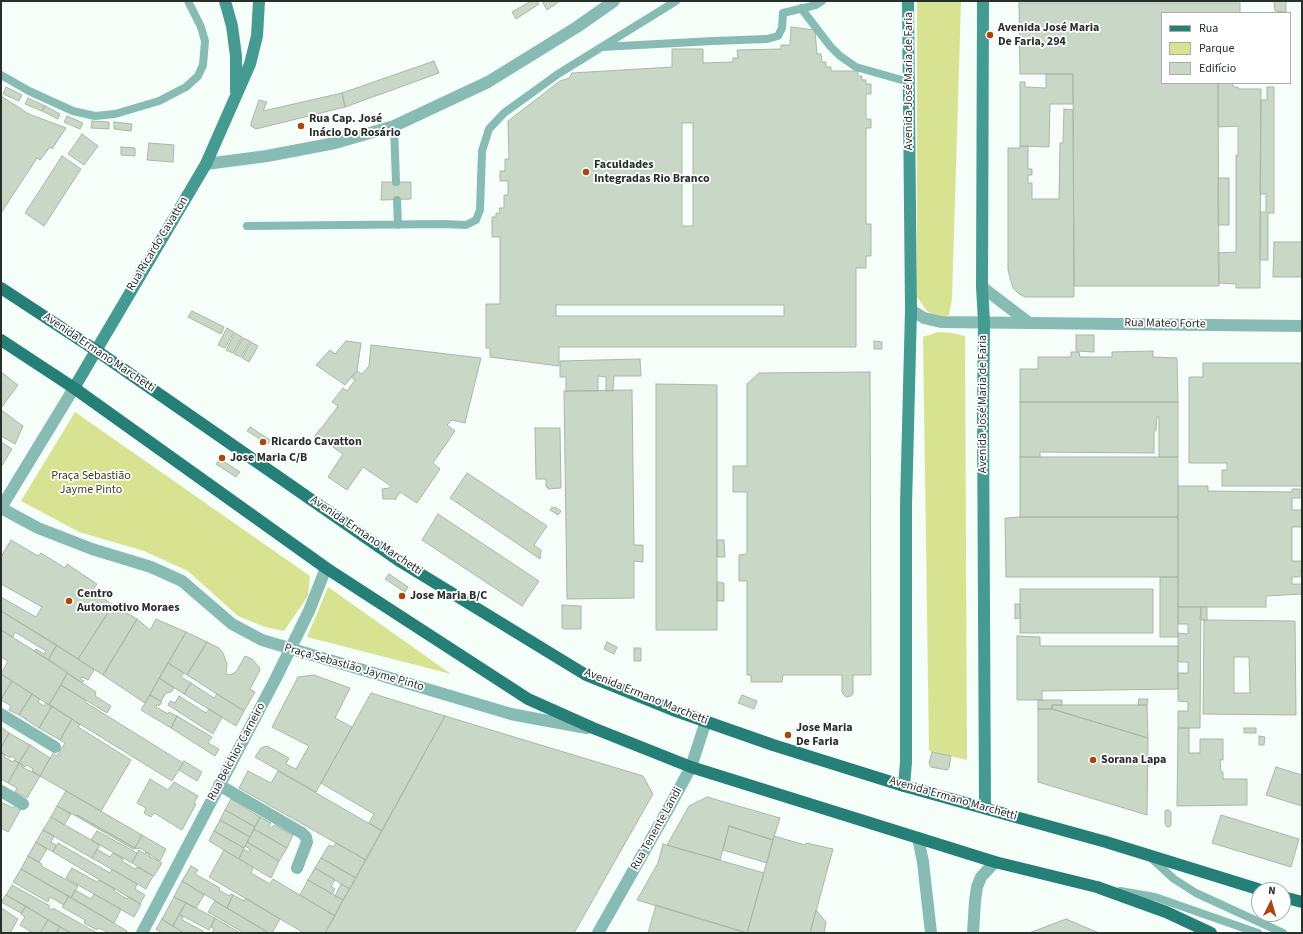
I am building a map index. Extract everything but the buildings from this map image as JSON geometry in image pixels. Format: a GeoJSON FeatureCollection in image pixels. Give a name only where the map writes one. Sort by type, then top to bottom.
{"type":"FeatureCollection","features":[{"type":"Feature","properties":{"kind":"main road","name":"Avenida Ermano Marchetti"},"geometry":{"type":"LineString","coordinates":[[1,288],[97,351],[401,562],[586,674],[674,710],[779,747],[904,786],[1148,855],[1251,887]]}},
{"type":"Feature","properties":{"kind":"main road"},"geometry":{"type":"LineString","coordinates":[[1,340],[74,388],[326,568],[528,699],[593,728],[691,767],[994,862],[1098,887],[1166,912],[1211,933]]}},
{"type":"Feature","properties":{"kind":"main road"},"geometry":{"type":"LineString","coordinates":[[1291,899],[1302,902]]}},
{"type":"Feature","properties":{"kind":"street","name":"Rua Ricardo Cavatton"},"geometry":{"type":"LineString","coordinates":[[225,1],[232,26],[236,56],[236,96]]}},
{"type":"Feature","properties":{"kind":"street","name":"Rua Ricardo Cavatton"},"geometry":{"type":"LineString","coordinates":[[74,388],[206,164],[250,64],[257,36],[259,1]]}},
{"type":"Feature","properties":{"kind":"street"},"geometry":{"type":"LineString","coordinates":[[206,164],[267,156],[335,143],[394,126],[488,82],[577,27],[614,1]]}},
{"type":"Feature","properties":{"kind":"street","name":"Avenida José Maria de Faria"},"geometry":{"type":"LineString","coordinates":[[904,786],[906,762],[906,505],[910,310],[908,1]]}},
{"type":"Feature","properties":{"kind":"street","name":"Avenida José Maria de Faria"},"geometry":{"type":"LineString","coordinates":[[983,1],[982,287],[984,322],[983,422],[985,808]]}},
{"type":"Feature","properties":{"kind":"street"},"geometry":{"type":"LineString","coordinates":[[982,287],[1028,322]]}},
{"type":"Feature","properties":{"kind":"street","name":"Rua Mateo Forte"},"geometry":{"type":"LineString","coordinates":[[910,310],[924,318],[941,322],[1302,326]]}},
{"type":"Feature","properties":{"kind":"street"},"geometry":{"type":"LineString","coordinates":[[1,508],[74,388]]}},
{"type":"Feature","properties":{"kind":"street","name":"Praça Sebastião Jayme Pinto"},"geometry":{"type":"LineString","coordinates":[[1,508],[38,528],[92,549],[151,567],[182,581],[232,624],[262,640],[511,714],[593,728]]}},
{"type":"Feature","properties":{"kind":"street","name":"Rua Belchior Carneiro"},"geometry":{"type":"LineString","coordinates":[[142,933],[276,678],[309,611],[326,568]]}},
{"type":"Feature","properties":{"kind":"street"},"geometry":{"type":"LineString","coordinates":[[1,714],[55,747]]}},
{"type":"Feature","properties":{"kind":"street","name":"Rua Tenente Landi"},"geometry":{"type":"LineString","coordinates":[[598,933],[691,767],[706,721]]}},
{"type":"Feature","properties":{"kind":"street"},"geometry":{"type":"LineString","coordinates":[[219,785],[302,833],[306,837],[307,842],[297,868]]}},
{"type":"Feature","properties":{"kind":"street"},"geometry":{"type":"LineString","coordinates":[[1,791],[23,804]]}},
{"type":"Feature","properties":{"kind":"street"},"geometry":{"type":"LineString","coordinates":[[918,838],[923,862],[931,933]]}},
{"type":"Feature","properties":{"kind":"street"},"geometry":{"type":"LineString","coordinates":[[973,933],[977,887],[981,877],[988,867],[994,862]]}},
{"type":"Feature","properties":{"kind":"lane"},"geometry":{"type":"LineString","coordinates":[[1,75],[29,91],[73,111],[95,116],[115,114],[159,101],[186,86],[198,76],[203,64],[205,41],[201,27],[188,1]]}},
{"type":"Feature","properties":{"kind":"lane"},"geometry":{"type":"LineString","coordinates":[[247,226],[466,225],[476,220],[480,210],[482,151],[489,129],[504,113],[558,74],[676,1]]}},
{"type":"Feature","properties":{"kind":"lane"},"geometry":{"type":"LineString","coordinates":[[602,48],[767,39],[778,36],[782,28],[783,13],[816,5],[822,1]]}},
{"type":"Feature","properties":{"kind":"lane"},"geometry":{"type":"LineString","coordinates":[[801,8],[830,46],[840,56],[856,67],[909,82]]}},
{"type":"Feature","properties":{"kind":"lane"},"geometry":{"type":"LineString","coordinates":[[394,126],[396,182]]}},
{"type":"Feature","properties":{"kind":"lane"},"geometry":{"type":"LineString","coordinates":[[397,200],[398,225]]}},
{"type":"Feature","properties":{"kind":"lane"},"geometry":{"type":"LineString","coordinates":[[1148,855],[1174,879],[1196,893],[1283,933]]}},
{"type":"Feature","properties":{"kind":"lane"},"geometry":{"type":"LineString","coordinates":[[1098,887],[1155,897],[1258,933]]}},
{"type":"Feature","properties":{"kind":"green space"},"geometry":{"type":"Polygon","coordinates":[[[917,1],[961,1],[952,299],[949,315],[940,318],[927,311],[917,297],[917,1]]]}},
{"type":"Feature","properties":{"kind":"green space"},"geometry":{"type":"Polygon","coordinates":[[[938,332],[965,336],[967,760],[929,751],[923,337],[938,332]]]}},
{"type":"Feature","properties":{"kind":"green space","name":"Praça Sebastião Jayme Pinto"},"geometry":{"type":"Polygon","coordinates":[[[75,412],[310,576],[308,596],[284,631],[265,627],[238,616],[188,571],[144,551],[79,532],[21,501],[75,412]]]}},
{"type":"Feature","properties":{"kind":"green space"},"geometry":{"type":"Polygon","coordinates":[[[328,587],[451,674],[307,637],[328,587]]]}},
{"type":"Feature","properties":{"kind":"place","name":"Avenida José Maria De Faria, 294"},"geometry":{"type":"Point","coordinates":[990,35]}},
{"type":"Feature","properties":{"kind":"place","name":"Rua Cap. José Inácio Do Rosário"},"geometry":{"type":"Point","coordinates":[301,126]}},
{"type":"Feature","properties":{"kind":"place","name":"Faculdades Integradas Rio Branco"},"geometry":{"type":"Point","coordinates":[586,172]}},
{"type":"Feature","properties":{"kind":"place","name":"Ricardo Cavatton"},"geometry":{"type":"Point","coordinates":[263,442]}},
{"type":"Feature","properties":{"kind":"place","name":"Jose Maria C/B"},"geometry":{"type":"Point","coordinates":[222,458]}},
{"type":"Feature","properties":{"kind":"place","name":"Jose Maria B/C"},"geometry":{"type":"Point","coordinates":[402,596]}},
{"type":"Feature","properties":{"kind":"place","name":"Centro Automotivo Moraes"},"geometry":{"type":"Point","coordinates":[69,601]}},
{"type":"Feature","properties":{"kind":"place","name":"Jose Maria De Faria"},"geometry":{"type":"Point","coordinates":[788,735]}},
{"type":"Feature","properties":{"kind":"place","name":"Sorana Lapa"},"geometry":{"type":"Point","coordinates":[1093,760]}}]}
